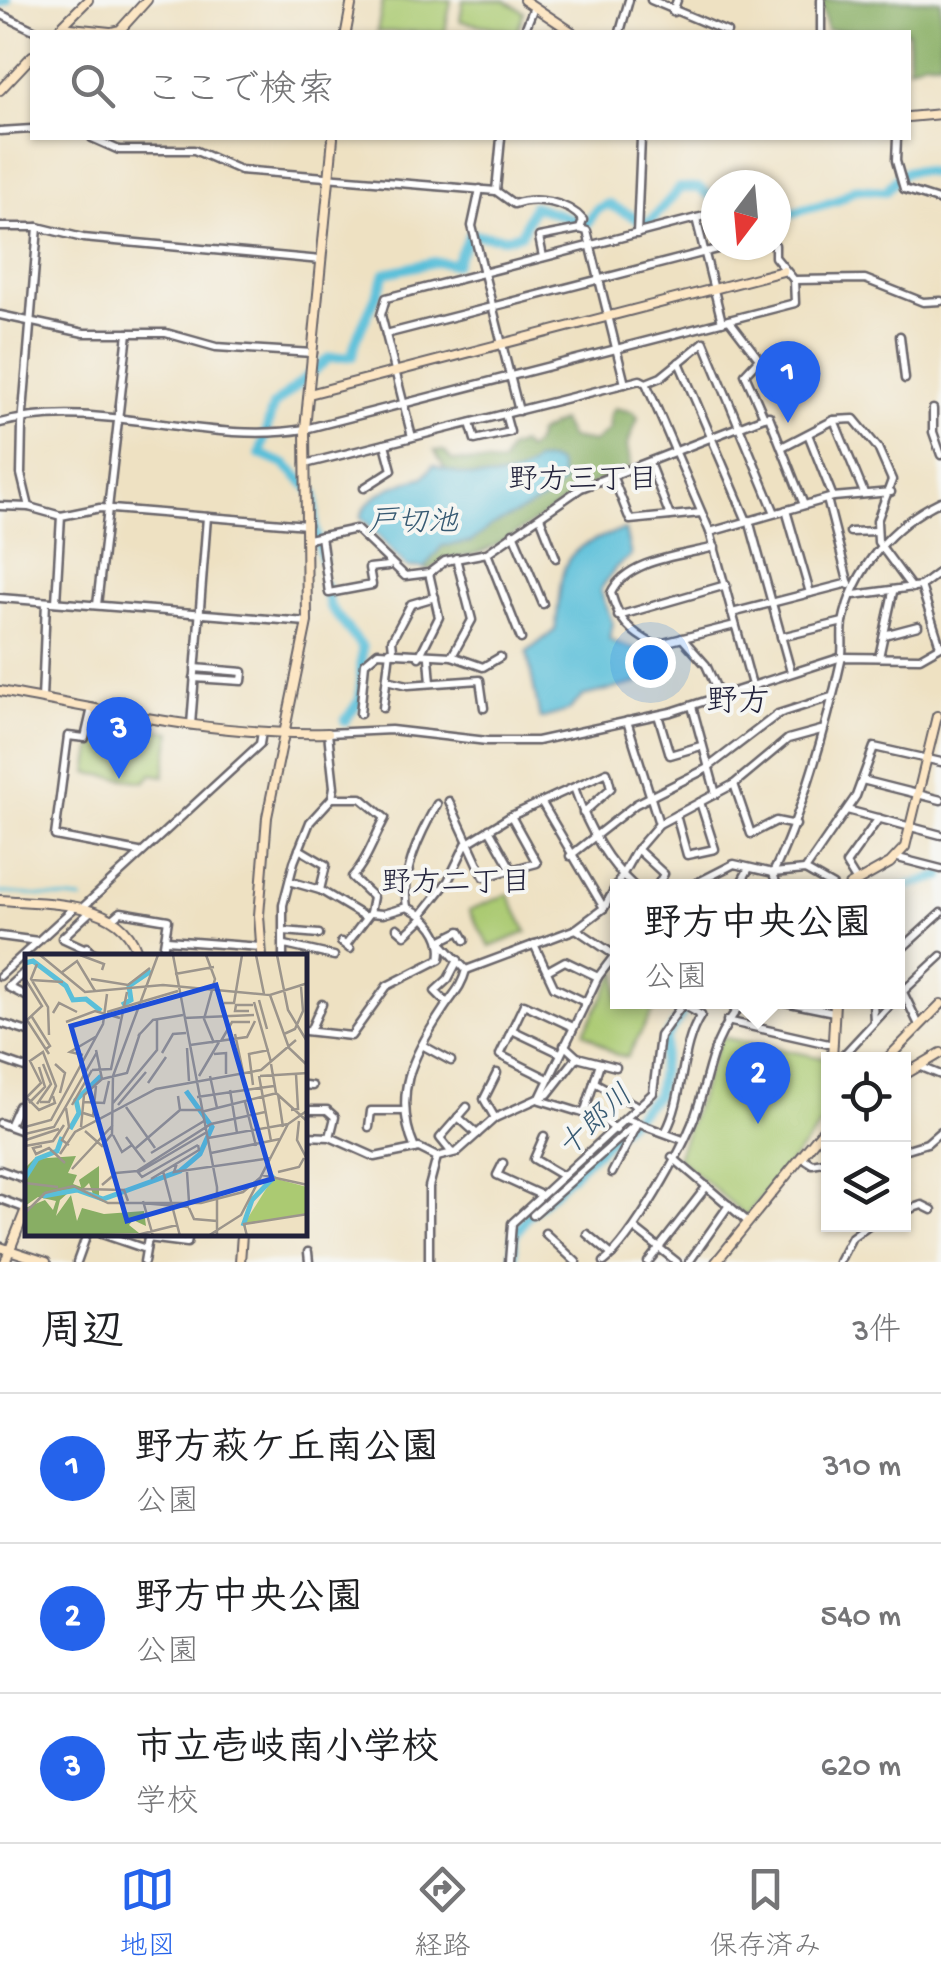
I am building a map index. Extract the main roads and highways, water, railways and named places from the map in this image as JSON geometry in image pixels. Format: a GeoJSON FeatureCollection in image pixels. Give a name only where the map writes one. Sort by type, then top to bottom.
{"type":"FeatureCollection","features":[{"type":"Feature","properties":{"kind":"water","name":"戸切池"},"geometry":{"type":"Polygon","coordinates":[[[535,461],[558,464],[563,483],[546,499],[490,527],[471,542],[442,546],[424,568],[407,567],[361,517],[378,494],[424,477],[433,465],[486,478],[514,475],[535,461]]]}},
{"type":"Feature","properties":{"kind":"water"},"geometry":{"type":"Polygon","coordinates":[[[625,530],[631,556],[616,567],[600,590],[613,624],[609,640],[641,651],[638,683],[583,696],[568,711],[540,719],[527,652],[555,630],[566,564],[584,545],[625,530]]]}},
{"type":"Feature","properties":{"kind":"waterway"},"geometry":{"type":"LineString","coordinates":[[0,3],[7,0]]}},
{"type":"Feature","properties":{"kind":"waterway"},"geometry":{"type":"LineString","coordinates":[[791,213],[836,201],[855,189],[886,191],[909,171],[941,176]]}},
{"type":"Feature","properties":{"kind":"waterway"},"geometry":{"type":"LineString","coordinates":[[322,559],[315,529],[315,494],[286,465],[260,454],[273,406],[329,358],[352,356],[385,273],[434,262],[455,264],[470,234],[504,238],[521,234],[533,206],[587,224],[596,210],[608,204],[648,224],[680,188],[701,189]]}},
{"type":"Feature","properties":{"kind":"waterway"},"geometry":{"type":"LineString","coordinates":[[325,585],[330,607],[362,647],[360,699],[345,721]]}},
{"type":"Feature","properties":{"kind":"waterway","name":"十郎川"},"geometry":{"type":"LineString","coordinates":[[905,887],[941,876]]}},
{"type":"Feature","properties":{"kind":"waterway"},"geometry":{"type":"LineString","coordinates":[[0,892],[83,900]]}},
{"type":"Feature","properties":{"kind":"waterway","name":"十郎川"},"geometry":{"type":"LineString","coordinates":[[514,1262],[514,1236],[527,1216],[657,1095],[666,1038],[685,1009]]}},
{"type":"Feature","properties":{"kind":"waterway"},"geometry":{"type":"LineString","coordinates":[[0,1192],[25,1196]]}},
{"type":"Feature","properties":{"kind":"place","name":"野方萩ケ丘南公園"},"geometry":{"type":"Point","coordinates":[788,423]}},
{"type":"Feature","properties":{"kind":"place","name":"市立壱岐南小学校"},"geometry":{"type":"Point","coordinates":[119,779]}},
{"type":"Feature","properties":{"kind":"place","name":"野方中央公園"},"geometry":{"type":"Point","coordinates":[758,1124]}},
{"type":"Feature","properties":{"kind":"district","name":"野方三丁目"},"geometry":{"type":"Point","coordinates":[583,478]}},
{"type":"Feature","properties":{"kind":"district","name":"野方"},"geometry":{"type":"Point","coordinates":[738,699]}},
{"type":"Feature","properties":{"kind":"district","name":"野方二丁目"},"geometry":{"type":"Point","coordinates":[456,881]}}]}
